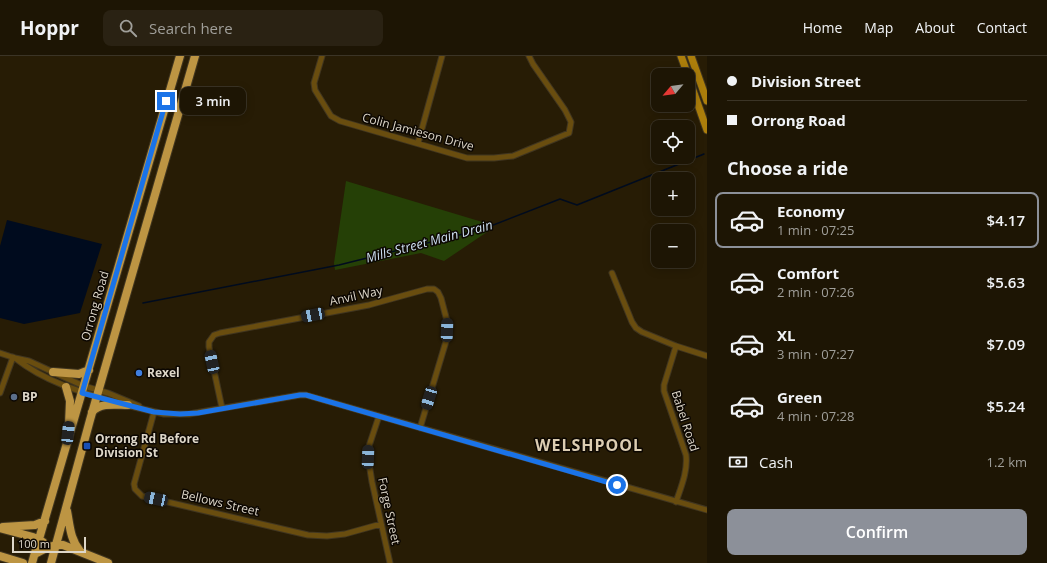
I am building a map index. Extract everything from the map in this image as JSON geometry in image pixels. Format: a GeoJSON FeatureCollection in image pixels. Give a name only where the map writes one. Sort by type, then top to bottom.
{"type":"FeatureCollection","features":[{"type":"Feature","properties":{"kind":"highway","name":"Orrong Road"},"geometry":{"type":"LineString","coordinates":[[32,563],[180,56]]}},
{"type":"Feature","properties":{"kind":"highway"},"geometry":{"type":"LineString","coordinates":[[51,562],[67,509],[92,412],[195,56]]}},
{"type":"Feature","properties":{"kind":"highway"},"geometry":{"type":"LineString","coordinates":[[53,372],[79,374],[89,370]]}},
{"type":"Feature","properties":{"kind":"highway"},"geometry":{"type":"LineString","coordinates":[[66,387],[70,401],[67,447]]}},
{"type":"Feature","properties":{"kind":"highway"},"geometry":{"type":"LineString","coordinates":[[92,412],[98,407],[108,405],[128,406]]}},
{"type":"Feature","properties":{"kind":"highway"},"geometry":{"type":"LineString","coordinates":[[67,509],[71,536],[80,552]]}},
{"type":"Feature","properties":{"kind":"highway"},"geometry":{"type":"LineString","coordinates":[[0,528],[35,525],[45,521]]}},
{"type":"Feature","properties":{"kind":"highway"},"geometry":{"type":"LineString","coordinates":[[0,528],[39,539],[48,547],[51,553],[51,562]]}},
{"type":"Feature","properties":{"kind":"highway"},"geometry":{"type":"LineString","coordinates":[[35,554],[56,544],[108,563]]}},
{"type":"Feature","properties":{"kind":"highway"},"geometry":{"type":"LineString","coordinates":[[0,556],[23,563]]}},
{"type":"Feature","properties":{"kind":"main road"},"geometry":{"type":"LineString","coordinates":[[681,56],[685,68]]}},
{"type":"Feature","properties":{"kind":"main road"},"geometry":{"type":"LineString","coordinates":[[691,56],[707,100]]}},
{"type":"Feature","properties":{"kind":"main road"},"geometry":{"type":"LineString","coordinates":[[695,96],[707,130]]}},
{"type":"Feature","properties":{"kind":"street","name":"Colin Jamieson Drive"},"geometry":{"type":"LineString","coordinates":[[322,56],[314,83],[315,90],[331,116],[340,121],[467,158],[513,156],[569,133],[571,122],[565,110],[529,56]]}},
{"type":"Feature","properties":{"kind":"street"},"geometry":{"type":"LineString","coordinates":[[418,143],[442,56]]}},
{"type":"Feature","properties":{"kind":"street"},"geometry":{"type":"LineString","coordinates":[[612,272],[632,322],[636,328],[676,346],[707,356]]}},
{"type":"Feature","properties":{"kind":"street","name":"Anvil Way"},"geometry":{"type":"LineString","coordinates":[[222,408],[209,347],[209,342],[214,335],[256,325],[369,305],[434,289],[438,292],[441,298],[447,321],[447,338],[420,428]]}},
{"type":"Feature","properties":{"kind":"street","name":"Babel Road"},"geometry":{"type":"LineString","coordinates":[[676,346],[664,385],[665,397],[686,455],[687,462],[687,468],[676,502]]}},
{"type":"Feature","properties":{"kind":"street"},"geometry":{"type":"LineString","coordinates":[[0,353],[29,361],[53,372],[83,389]]}},
{"type":"Feature","properties":{"kind":"street"},"geometry":{"type":"LineString","coordinates":[[14,358],[26,367],[66,387],[98,393],[154,412],[189,414],[306,395],[707,510]]}},
{"type":"Feature","properties":{"kind":"street"},"geometry":{"type":"LineString","coordinates":[[0,393],[14,358]]}},
{"type":"Feature","properties":{"kind":"street"},"geometry":{"type":"LineString","coordinates":[[98,393],[128,406],[145,409]]}},
{"type":"Feature","properties":{"kind":"street","name":"Bellows Street"},"geometry":{"type":"LineString","coordinates":[[154,412],[134,484],[135,490],[142,496],[308,535],[327,536],[345,534],[381,524]]}},
{"type":"Feature","properties":{"kind":"street","name":"Forge Street"},"geometry":{"type":"LineString","coordinates":[[379,416],[369,446],[368,457],[390,563]]}},
{"type":"Feature","properties":{"kind":"green space"},"geometry":{"type":"Polygon","coordinates":[[[346,181],[489,224],[490,230],[444,261],[421,253],[335,270],[334,263],[346,181]]]}},
{"type":"Feature","properties":{"kind":"water"},"geometry":{"type":"Polygon","coordinates":[[[7,220],[102,244],[80,313],[24,324],[0,318],[0,246],[7,220]]]}},
{"type":"Feature","properties":{"kind":"waterway","name":"Mills Street Main Drain"},"geometry":{"type":"LineString","coordinates":[[143,303],[339,265],[483,229],[560,199],[577,205],[704,154]]}},
{"type":"Feature","properties":{"kind":"place","name":"Rexel"},"geometry":{"type":"Point","coordinates":[139,373]}},
{"type":"Feature","properties":{"kind":"place","name":"BP"},"geometry":{"type":"Point","coordinates":[14,397]}},
{"type":"Feature","properties":{"kind":"place","name":"Orrong Rd Before Division St"},"geometry":{"type":"Point","coordinates":[87,446]}},
{"type":"Feature","properties":{"kind":"district","name":"WELSHPOOL"},"geometry":{"type":"Point","coordinates":[589,445]}},
{"type":"Feature","properties":{"kind":"route"},"geometry":{"type":"LineString","coordinates":[[166,101],[82,393],[164,414],[198,413],[300,395],[313,396],[617,485]]}}]}
